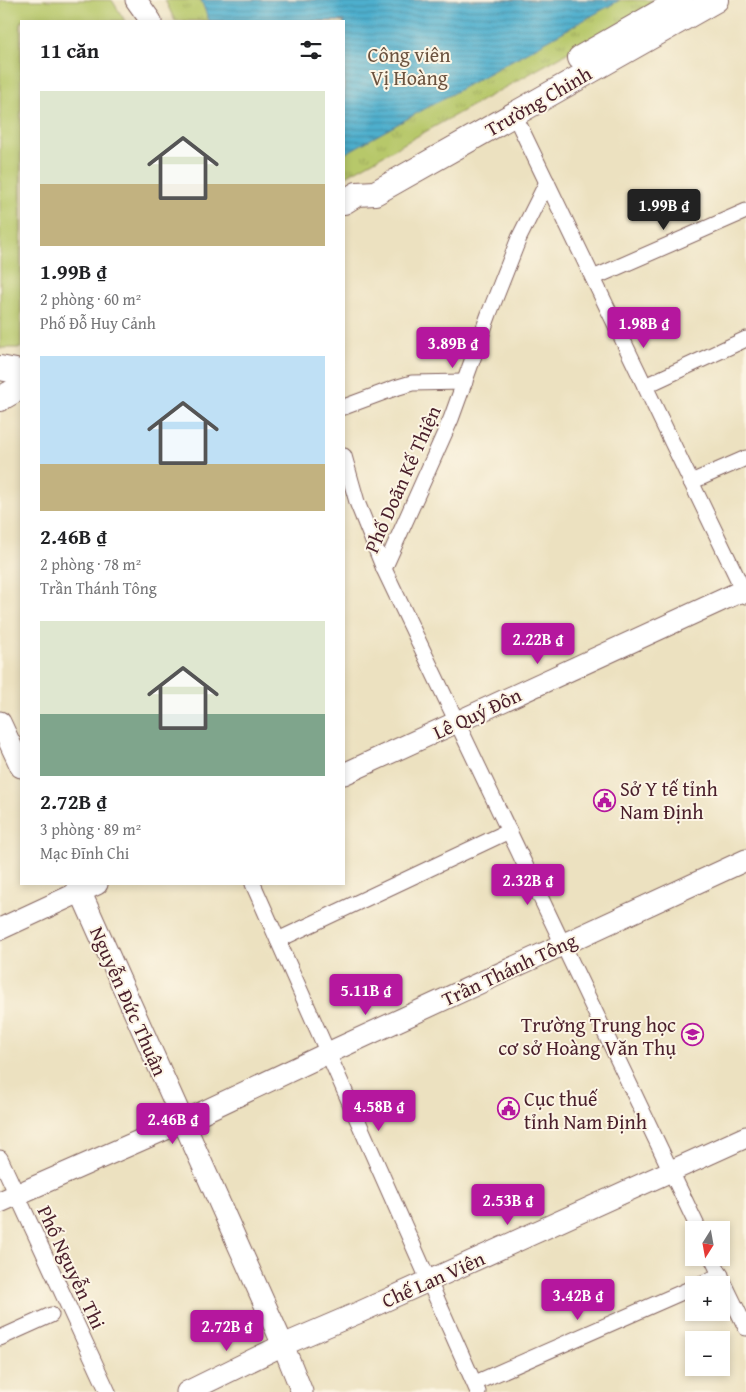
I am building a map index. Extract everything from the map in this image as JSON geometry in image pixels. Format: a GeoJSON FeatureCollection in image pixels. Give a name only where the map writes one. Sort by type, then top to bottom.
{"type":"FeatureCollection","features":[{"type":"Feature","properties":{"kind":"main road","name":"Trường Chinh"},"geometry":{"type":"LineString","coordinates":[[351,198],[367,182],[681,0]]}},
{"type":"Feature","properties":{"kind":"main road","name":"Trường Chinh"},"geometry":{"type":"LineString","coordinates":[[351,198],[375,193],[716,0]]}},
{"type":"Feature","properties":{"kind":"main road"},"geometry":{"type":"LineString","coordinates":[[0,368],[20,372]]}},
{"type":"Feature","properties":{"kind":"main road"},"geometry":{"type":"LineString","coordinates":[[0,399],[20,388]]}},
{"type":"Feature","properties":{"kind":"street"},"geometry":{"type":"LineString","coordinates":[[136,0],[150,20]]}},
{"type":"Feature","properties":{"kind":"street"},"geometry":{"type":"LineString","coordinates":[[514,114],[745,592]]}},
{"type":"Feature","properties":{"kind":"street","name":"Phố Doãn Kế Thiện"},"geometry":{"type":"LineString","coordinates":[[384,569],[451,419],[519,238],[547,182]]}},
{"type":"Feature","properties":{"kind":"street"},"geometry":{"type":"LineString","coordinates":[[593,278],[746,211]]}},
{"type":"Feature","properties":{"kind":"street"},"geometry":{"type":"LineString","coordinates":[[645,386],[746,339]]}},
{"type":"Feature","properties":{"kind":"street"},"geometry":{"type":"LineString","coordinates":[[345,407],[412,383],[464,382]]}},
{"type":"Feature","properties":{"kind":"street"},"geometry":{"type":"LineString","coordinates":[[691,482],[746,458]]}},
{"type":"Feature","properties":{"kind":"street"},"geometry":{"type":"LineString","coordinates":[[345,464],[350,504],[384,569],[696,1221]]}},
{"type":"Feature","properties":{"kind":"street","name":"Lê Quý Đôn"},"geometry":{"type":"LineString","coordinates":[[345,774],[745,592]]}},
{"type":"Feature","properties":{"kind":"street"},"geometry":{"type":"LineString","coordinates":[[0,722],[20,765]]}},
{"type":"Feature","properties":{"kind":"street"},"geometry":{"type":"LineString","coordinates":[[278,940],[509,831]]}},
{"type":"Feature","properties":{"kind":"street","name":"Trần Thánh Tông"},"geometry":{"type":"LineString","coordinates":[[8,1199],[182,1122],[746,860]]}},
{"type":"Feature","properties":{"kind":"street"},"geometry":{"type":"LineString","coordinates":[[253,885],[476,1388],[685,1291]]}},
{"type":"Feature","properties":{"kind":"street"},"geometry":{"type":"LineString","coordinates":[[0,929],[85,886]]}},
{"type":"Feature","properties":{"kind":"street","name":"Nguyễn Đức Thuận"},"geometry":{"type":"LineString","coordinates":[[85,886],[182,1122],[283,1345],[302,1392]]}},
{"type":"Feature","properties":{"kind":"street","name":"Chế Lan Viên"},"geometry":{"type":"LineString","coordinates":[[187,1392],[283,1345],[672,1172],[746,1137]]}},
{"type":"Feature","properties":{"kind":"street","name":"Phố Nguyễn Thi"},"geometry":{"type":"LineString","coordinates":[[0,1158],[8,1199],[108,1392]]}},
{"type":"Feature","properties":{"kind":"street"},"geometry":{"type":"LineString","coordinates":[[716,1266],[746,1328]]}},
{"type":"Feature","properties":{"kind":"street"},"geometry":{"type":"LineString","coordinates":[[0,1338],[50,1315]]}},
{"type":"Feature","properties":{"kind":"green space"},"geometry":{"type":"Polygon","coordinates":[[[0,0],[112,0],[124,20],[20,20],[20,348],[0,348],[0,0]]]}},
{"type":"Feature","properties":{"kind":"green space","name":"Công viên Vị Hoàng"},"geometry":{"type":"Polygon","coordinates":[[[165,0],[662,0],[345,176],[345,20],[175,20],[165,0]]]}},
{"type":"Feature","properties":{"kind":"water","name":"Công viên Vị Hoàng"},"geometry":{"type":"Polygon","coordinates":[[[201,0],[620,0],[345,153],[345,20],[209,20],[201,0]]]}},
{"type":"Feature","properties":{"kind":"place","name":"Sở Y tế tỉnh Nam Định"},"geometry":{"type":"Point","coordinates":[604,800]}},
{"type":"Feature","properties":{"kind":"place","name":"Trường Trung học cơ sở Hoàng Văn Thụ"},"geometry":{"type":"Point","coordinates":[692,1035]}},
{"type":"Feature","properties":{"kind":"place","name":"Cục thuế tỉnh Nam Định"},"geometry":{"type":"Point","coordinates":[508,1109]}}]}
